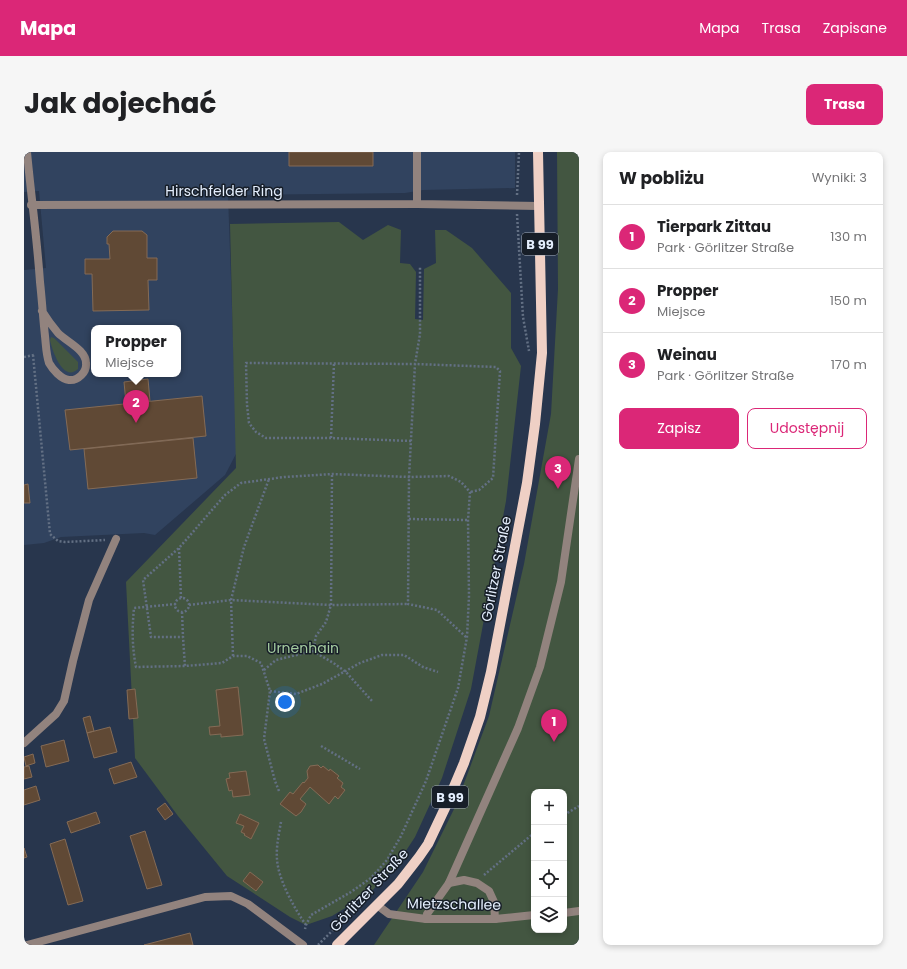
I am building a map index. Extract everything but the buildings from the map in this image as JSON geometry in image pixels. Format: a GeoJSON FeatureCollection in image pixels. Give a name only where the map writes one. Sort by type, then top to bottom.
{"type":"FeatureCollection","features":[{"type":"Feature","properties":{"kind":"main road","name":"Görlitzer Straße"},"geometry":{"type":"LineString","coordinates":[[337,945],[377,905],[419,857],[445,808],[464,764],[480,717],[489,680],[527,483],[535,424],[542,353],[538,152]]}},
{"type":"Feature","properties":{"kind":"street"},"geometry":{"type":"LineString","coordinates":[[27,152],[31,205],[40,281],[42,311],[46,352],[52,369],[64,378],[71,380],[77,379],[85,371],[87,365],[84,356],[59,334],[42,311]]}},
{"type":"Feature","properties":{"kind":"street"},"geometry":{"type":"LineString","coordinates":[[417,152],[417,204]]}},
{"type":"Feature","properties":{"kind":"street","name":"Hirschfelder Ring"},"geometry":{"type":"LineString","coordinates":[[31,205],[417,204],[539,206]]}},
{"type":"Feature","properties":{"kind":"street"},"geometry":{"type":"LineString","coordinates":[[426,919],[427,914],[449,883],[518,728],[540,667],[561,582],[579,459]]}},
{"type":"Feature","properties":{"kind":"street"},"geometry":{"type":"LineString","coordinates":[[24,743],[56,714],[64,701],[89,600],[116,539]]}},
{"type":"Feature","properties":{"kind":"street"},"geometry":{"type":"LineString","coordinates":[[449,883],[464,880],[477,883],[488,891],[494,902],[495,919]]}},
{"type":"Feature","properties":{"kind":"street"},"geometry":{"type":"LineString","coordinates":[[27,945],[206,897],[231,896],[248,904],[303,945]]}},
{"type":"Feature","properties":{"kind":"street","name":"Mietzschallee"},"geometry":{"type":"LineString","coordinates":[[377,905],[388,914],[426,919],[495,919],[531,915]]}},
{"type":"Feature","properties":{"kind":"street"},"geometry":{"type":"LineString","coordinates":[[567,912],[579,911]]}},
{"type":"Feature","properties":{"kind":"path"},"geometry":{"type":"LineString","coordinates":[[518,152],[517,205],[523,317],[530,358]]}},
{"type":"Feature","properties":{"kind":"path"},"geometry":{"type":"LineString","coordinates":[[408,604],[410,442],[415,364],[420,334],[420,267]]}},
{"type":"Feature","properties":{"kind":"path"},"geometry":{"type":"LineString","coordinates":[[33,355],[50,534],[58,542],[116,539]]}},
{"type":"Feature","properties":{"kind":"path"},"geometry":{"type":"LineString","coordinates":[[410,442],[331,438],[266,438],[256,432],[249,424],[246,363],[415,364],[496,367],[500,371],[493,478],[479,490],[470,492]]}},
{"type":"Feature","properties":{"kind":"path"},"geometry":{"type":"LineString","coordinates":[[331,438],[334,363]]}},
{"type":"Feature","properties":{"kind":"path"},"geometry":{"type":"LineString","coordinates":[[313,651],[316,636],[326,622],[331,605],[332,474]]}},
{"type":"Feature","properties":{"kind":"path"},"geometry":{"type":"LineString","coordinates":[[184,637],[151,637],[143,580],[179,548],[225,495],[241,483],[284,476],[332,474],[409,477],[449,476],[461,482],[470,492],[468,520],[470,572],[467,637],[458,688],[426,781],[401,836],[387,860],[371,878],[351,892],[311,915],[306,925],[306,929]]}},
{"type":"Feature","properties":{"kind":"path"},"geometry":{"type":"LineString","coordinates":[[233,656],[231,600],[244,547],[270,479]]}},
{"type":"Feature","properties":{"kind":"path"},"geometry":{"type":"LineString","coordinates":[[409,519],[468,520]]}},
{"type":"Feature","properties":{"kind":"path"},"geometry":{"type":"LineString","coordinates":[[179,548],[181,598],[176,604],[134,608],[132,636],[136,667],[185,666],[222,663],[233,656],[247,656],[261,663],[270,691],[264,739],[274,780],[279,791]]}},
{"type":"Feature","properties":{"kind":"path"},"geometry":{"type":"LineString","coordinates":[[181,598],[187,599],[189,604],[188,609],[182,612]]}},
{"type":"Feature","properties":{"kind":"path"},"geometry":{"type":"LineString","coordinates":[[189,604],[231,600],[331,605],[408,604],[437,610],[467,637]]}},
{"type":"Feature","properties":{"kind":"path"},"geometry":{"type":"LineString","coordinates":[[176,604],[176,608],[182,612]]}},
{"type":"Feature","properties":{"kind":"path"},"geometry":{"type":"LineString","coordinates":[[182,612],[185,666]]}},
{"type":"Feature","properties":{"kind":"path"},"geometry":{"type":"LineString","coordinates":[[264,670],[276,660],[313,651],[346,672],[372,701]]}},
{"type":"Feature","properties":{"kind":"path"},"geometry":{"type":"LineString","coordinates":[[270,691],[296,694],[322,684],[360,663],[382,655],[404,655],[423,666],[438,672]]}},
{"type":"Feature","properties":{"kind":"path"},"geometry":{"type":"LineString","coordinates":[[321,746],[360,769]]}},
{"type":"Feature","properties":{"kind":"path"},"geometry":{"type":"LineString","coordinates":[[567,813],[579,806]]}},
{"type":"Feature","properties":{"kind":"path"},"geometry":{"type":"LineString","coordinates":[[281,822],[276,858],[279,871],[293,904],[306,925]]}},
{"type":"Feature","properties":{"kind":"path"},"geometry":{"type":"LineString","coordinates":[[477,883],[489,870],[531,835]]}},
{"type":"Feature","properties":{"kind":"path"},"geometry":{"type":"LineString","coordinates":[[318,945],[340,924]]}},
{"type":"Feature","properties":{"kind":"shaded area"},"geometry":{"type":"Polygon","coordinates":[[[24,152],[515,152],[515,188],[423,190],[405,193],[228,195],[237,452],[225,475],[155,535],[144,533],[61,537],[44,543],[24,545],[24,270],[46,268],[39,191],[24,192],[24,152]]]}},
{"type":"Feature","properties":{"kind":"green space"},"geometry":{"type":"Polygon","coordinates":[[[557,152],[579,152],[579,945],[374,945],[423,872],[456,805],[489,716],[524,564],[551,414],[558,289],[557,152]]]}},
{"type":"Feature","properties":{"kind":"green space","name":"Urnenhain"},"geometry":{"type":"Polygon","coordinates":[[[339,222],[363,240],[388,225],[401,230],[400,263],[410,264],[416,272],[415,319],[423,320],[424,269],[436,263],[435,230],[446,230],[472,248],[511,293],[511,348],[521,366],[506,501],[471,689],[442,778],[415,837],[398,863],[370,893],[332,916],[306,925],[290,917],[227,876],[178,816],[135,758],[126,582],[236,468],[230,224],[339,222]]]}},
{"type":"Feature","properties":{"kind":"green space"},"geometry":{"type":"Polygon","coordinates":[[[51,337],[54,338],[78,362],[78,369],[73,372],[68,372],[63,369],[53,351],[50,340],[51,337]]]}},
{"type":"Feature","properties":{"kind":"place","name":"Propper"},"geometry":{"type":"Point","coordinates":[136,423]}},
{"type":"Feature","properties":{"kind":"place","name":"Weinau"},"geometry":{"type":"Point","coordinates":[558,489]}},
{"type":"Feature","properties":{"kind":"place","name":"Tierpark Zittau"},"geometry":{"type":"Point","coordinates":[554,742]}}]}
